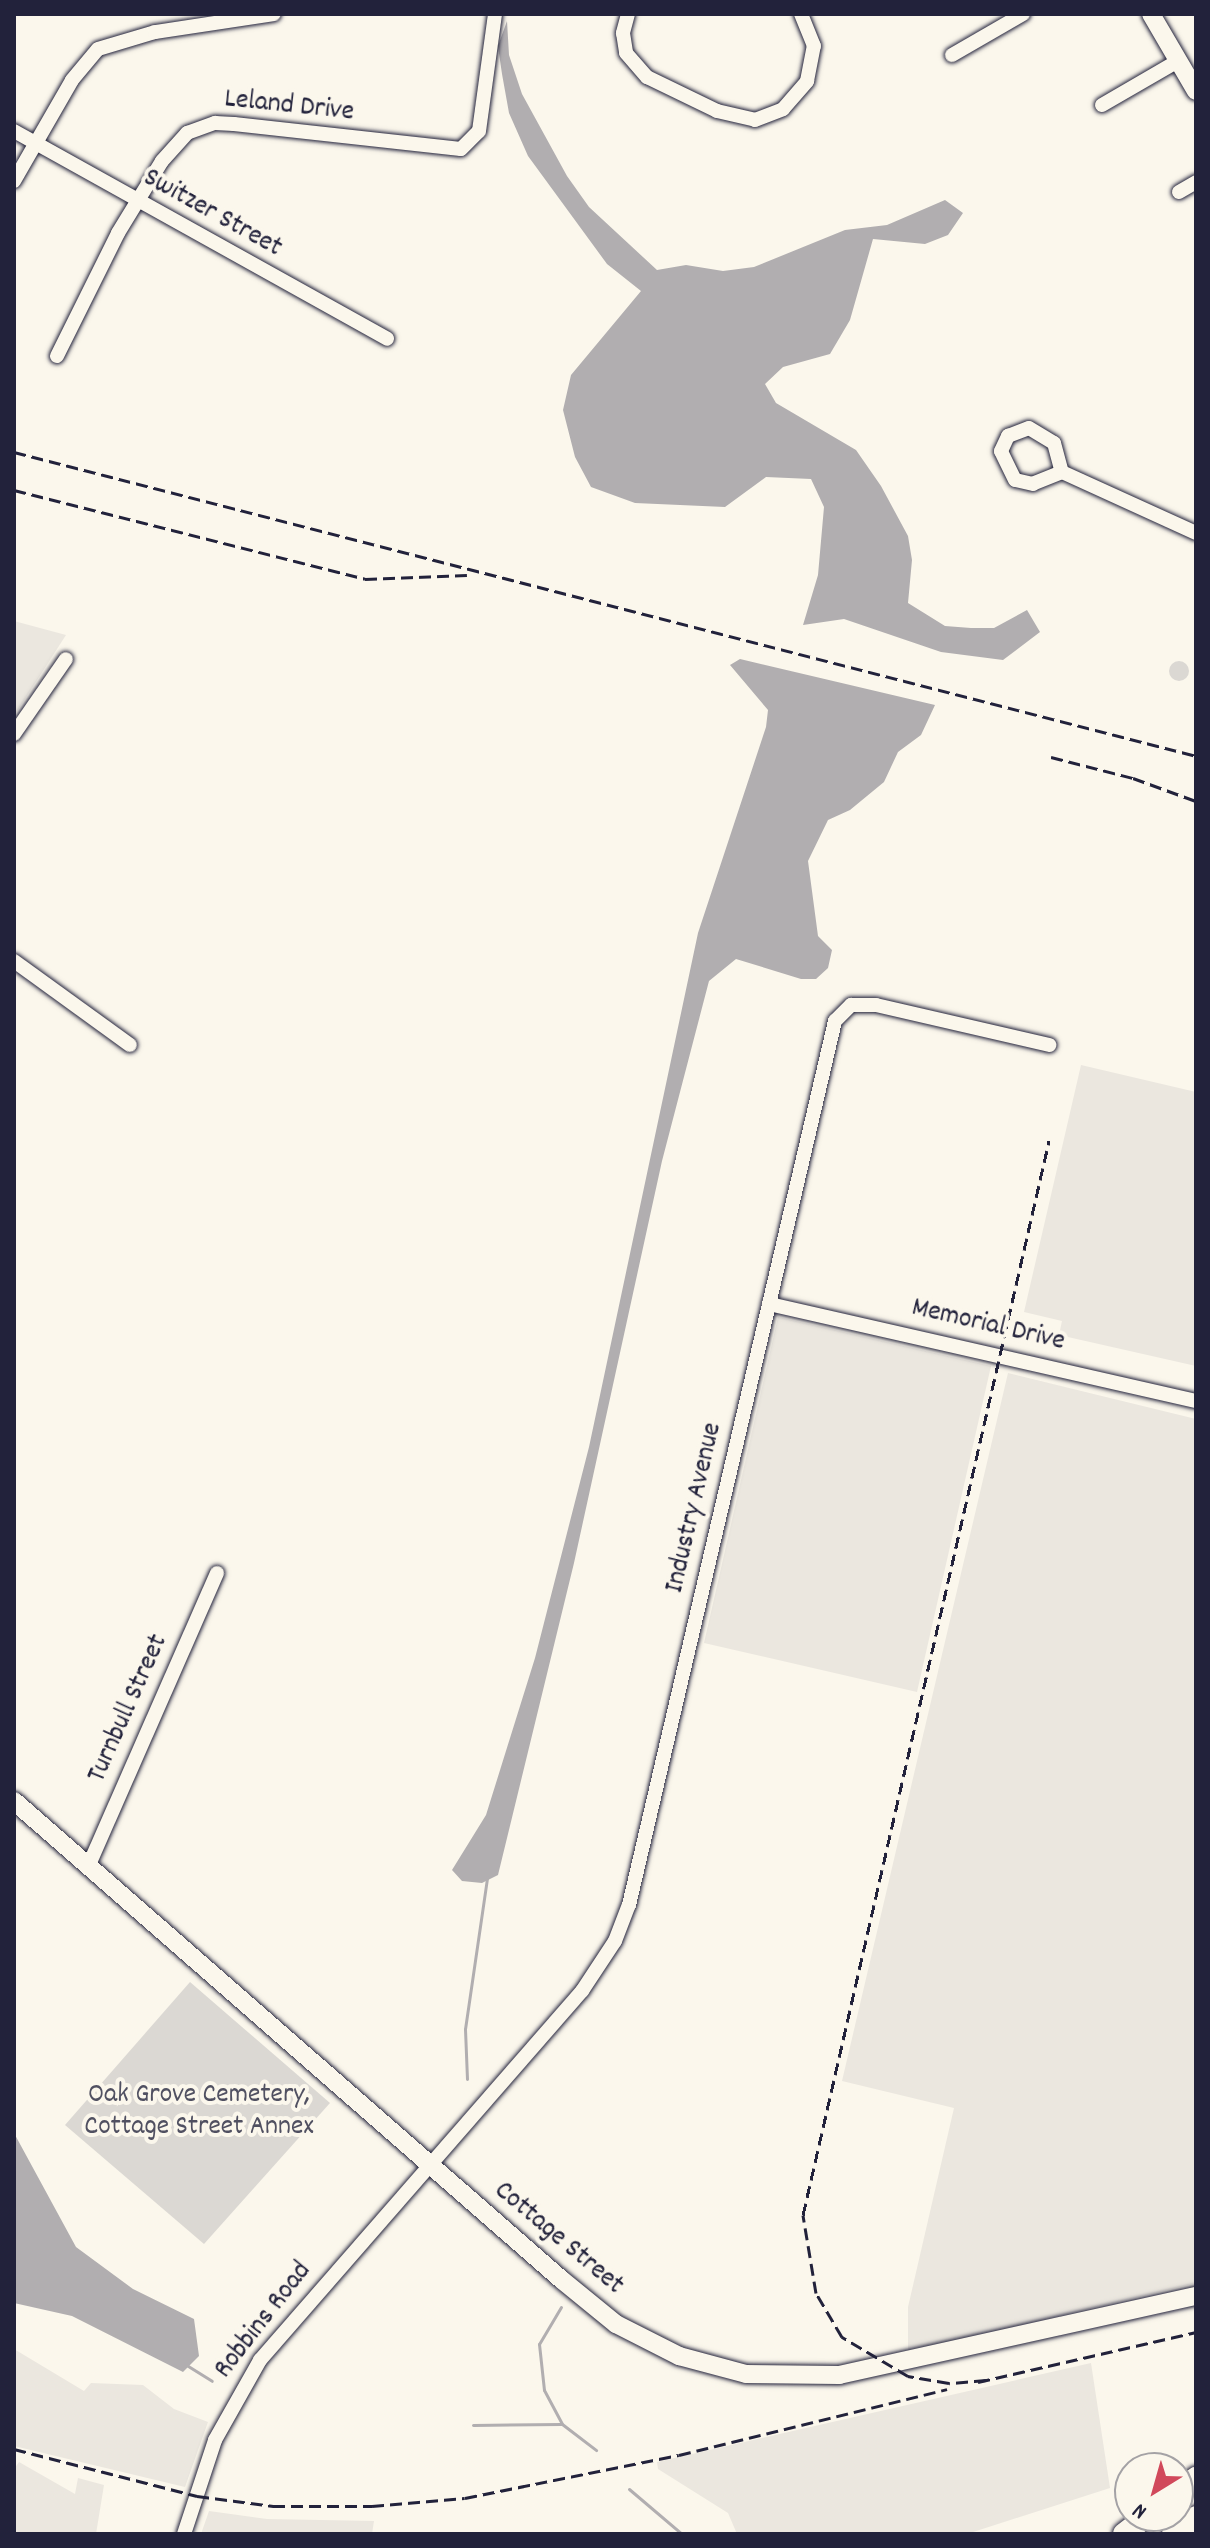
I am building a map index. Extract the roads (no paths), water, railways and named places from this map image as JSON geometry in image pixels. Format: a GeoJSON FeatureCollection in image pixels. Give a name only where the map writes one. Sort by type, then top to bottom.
{"type":"FeatureCollection","features":[{"type":"Feature","properties":{"kind":"highway"},"geometry":{"type":"LineString","coordinates":[[1173,2534],[1196,2517]]}},
{"type":"Feature","properties":{"kind":"highway"},"geometry":{"type":"LineString","coordinates":[[1188,2534],[1196,2526]]}},
{"type":"Feature","properties":{"kind":"main road"},"geometry":{"type":"LineString","coordinates":[[1151,14],[1196,91]]}},
{"type":"Feature","properties":{"kind":"main road","name":"Cottage Street"},"geometry":{"type":"LineString","coordinates":[[14,1801],[428,2165],[616,2324],[679,2356],[746,2374],[812,2377],[873,2370],[1196,2296]]}},
{"type":"Feature","properties":{"kind":"street"},"geometry":{"type":"LineString","coordinates":[[14,181],[80,68],[98,49],[155,32],[274,14]]}},
{"type":"Feature","properties":{"kind":"street","name":"Leland Drive"},"geometry":{"type":"LineString","coordinates":[[57,356],[137,202],[174,144],[207,125],[442,150],[471,143],[484,107],[495,14]]}},
{"type":"Feature","properties":{"kind":"street"},"geometry":{"type":"LineString","coordinates":[[628,14],[623,33],[626,53],[647,77],[717,111],[755,120],[783,109],[807,81],[814,46],[801,14]]}},
{"type":"Feature","properties":{"kind":"street"},"geometry":{"type":"LineString","coordinates":[[952,55],[1023,14]]}},
{"type":"Feature","properties":{"kind":"street"},"geometry":{"type":"LineString","coordinates":[[1102,105],[1178,61]]}},
{"type":"Feature","properties":{"kind":"street","name":"Switzer Street"},"geometry":{"type":"LineString","coordinates":[[14,131],[387,339]]}},
{"type":"Feature","properties":{"kind":"street"},"geometry":{"type":"LineString","coordinates":[[1179,192],[1196,182]]}},
{"type":"Feature","properties":{"kind":"street"},"geometry":{"type":"LineString","coordinates":[[1062,472],[1061,456],[1042,431],[1017,431],[1003,443],[1006,470],[1015,480],[1033,484],[1062,472],[1196,533]]}},
{"type":"Feature","properties":{"kind":"street"},"geometry":{"type":"LineString","coordinates":[[14,734],[66,659]]}},
{"type":"Feature","properties":{"kind":"street"},"geometry":{"type":"LineString","coordinates":[[14,961],[130,1045]]}},
{"type":"Feature","properties":{"kind":"street","name":"Industry Avenue"},"geometry":{"type":"LineString","coordinates":[[428,2165],[582,1991],[605,1960],[627,1913],[830,1032],[843,1012],[859,1003],[1049,1045]]}},
{"type":"Feature","properties":{"kind":"street","name":"Memorial Drive"},"geometry":{"type":"LineString","coordinates":[[769,1304],[1196,1401]]}},
{"type":"Feature","properties":{"kind":"street","name":"Turnbull Street"},"geometry":{"type":"LineString","coordinates":[[88,1867],[217,1573]]}},
{"type":"Feature","properties":{"kind":"street","name":"Robbins Road"},"geometry":{"type":"LineString","coordinates":[[184,2534],[215,2440],[245,2381],[428,2165]]}},
{"type":"Feature","properties":{"kind":"waterway"},"geometry":{"type":"LineString","coordinates":[[467,2079],[465,2029],[487,1878]]}},
{"type":"Feature","properties":{"kind":"waterway"},"geometry":{"type":"LineString","coordinates":[[561,2307],[539,2344],[544,2390],[562,2424],[596,2450]]}},
{"type":"Feature","properties":{"kind":"waterway"},"geometry":{"type":"LineString","coordinates":[[188,2366],[212,2381]]}},
{"type":"Feature","properties":{"kind":"waterway"},"geometry":{"type":"LineString","coordinates":[[473,2425],[561,2424]]}},
{"type":"Feature","properties":{"kind":"waterway"},"geometry":{"type":"LineString","coordinates":[[629,2489],[682,2534]]}},
{"type":"Feature","properties":{"kind":"railway"},"geometry":{"type":"LineString","coordinates":[[14,452],[1196,756]]}},
{"type":"Feature","properties":{"kind":"railway"},"geometry":{"type":"LineString","coordinates":[[14,490],[365,579],[467,575]]}},
{"type":"Feature","properties":{"kind":"railway"},"geometry":{"type":"LineString","coordinates":[[1051,757],[1133,778],[1196,801]]}},
{"type":"Feature","properties":{"kind":"railway"},"geometry":{"type":"LineString","coordinates":[[986,2380],[949,2383],[908,2376],[842,2337],[816,2293],[803,2215],[1049,1141]]}},
{"type":"Feature","properties":{"kind":"railway"},"geometry":{"type":"LineString","coordinates":[[978,2382],[1196,2332]]}},
{"type":"Feature","properties":{"kind":"railway"},"geometry":{"type":"LineString","coordinates":[[14,2449],[197,2496],[273,2506],[372,2506],[465,2498],[679,2455],[947,2389]]}},
{"type":"Feature","properties":{"kind":"park label","name":"Oak Grove Cemetery, Cottage Street Annex"},"geometry":{"type":"Point","coordinates":[199,2112]}}]}
